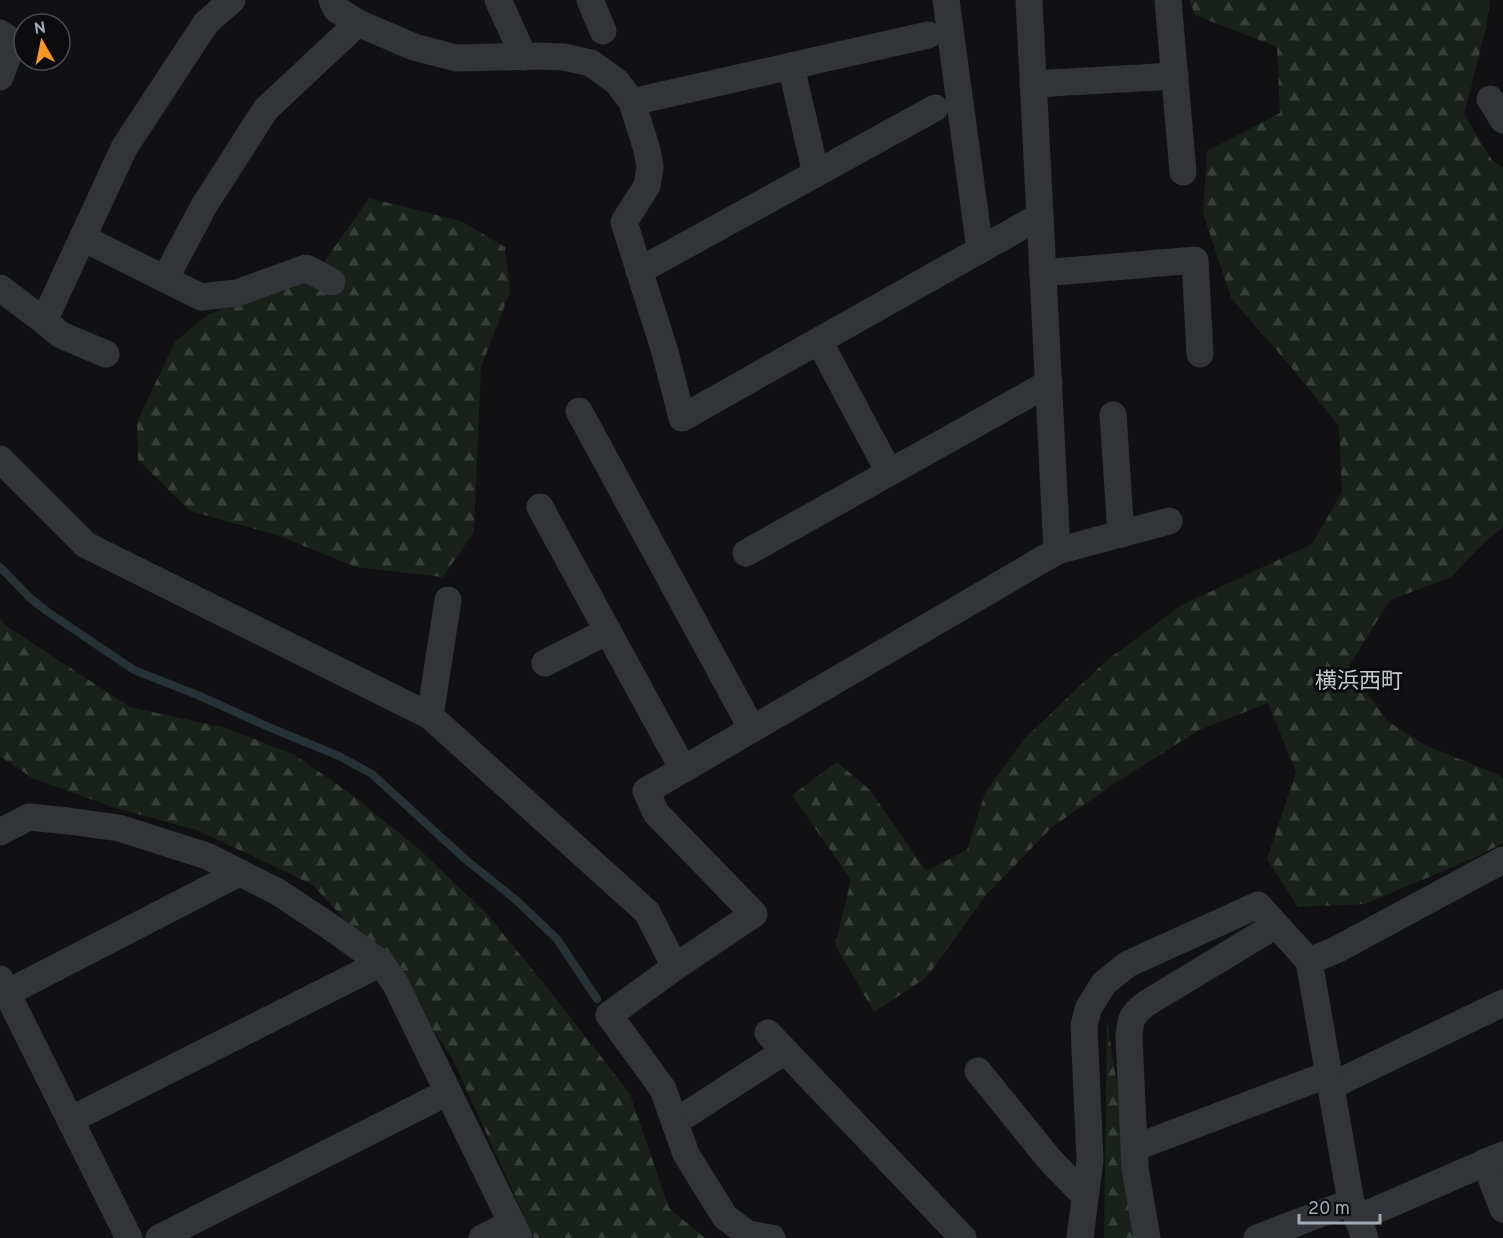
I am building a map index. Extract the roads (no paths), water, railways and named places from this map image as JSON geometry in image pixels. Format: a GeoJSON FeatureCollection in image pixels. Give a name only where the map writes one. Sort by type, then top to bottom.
{"type":"FeatureCollection","features":[{"type":"Feature","properties":{"kind":"street"},"geometry":{"type":"LineString","coordinates":[[44,321],[123,148],[206,22],[232,0]]}},
{"type":"Feature","properties":{"kind":"street"},"geometry":{"type":"LineString","coordinates":[[332,0],[336,9],[358,23],[414,46],[456,58],[564,57],[591,63],[617,82],[632,102],[650,166],[647,186],[624,222],[665,352],[682,418],[1040,216]]}},
{"type":"Feature","properties":{"kind":"street"},"geometry":{"type":"LineString","coordinates":[[498,0],[524,57]]}},
{"type":"Feature","properties":{"kind":"street"},"geometry":{"type":"LineString","coordinates":[[590,0],[603,31]]}},
{"type":"Feature","properties":{"kind":"street"},"geometry":{"type":"LineString","coordinates":[[946,0],[980,250]]}},
{"type":"Feature","properties":{"kind":"street"},"geometry":{"type":"LineString","coordinates":[[1029,0],[1058,551]]}},
{"type":"Feature","properties":{"kind":"street"},"geometry":{"type":"LineString","coordinates":[[1168,0],[1183,172]]}},
{"type":"Feature","properties":{"kind":"street"},"geometry":{"type":"LineString","coordinates":[[165,279],[205,204],[266,109],[358,23]]}},
{"type":"Feature","properties":{"kind":"street"},"geometry":{"type":"LineString","coordinates":[[0,33],[13,42],[0,77]]}},
{"type":"Feature","properties":{"kind":"street"},"geometry":{"type":"LineString","coordinates":[[632,102],[928,35]]}},
{"type":"Feature","properties":{"kind":"street"},"geometry":{"type":"LineString","coordinates":[[791,66],[816,174]]}},
{"type":"Feature","properties":{"kind":"street"},"geometry":{"type":"LineString","coordinates":[[1033,84],[1175,76]]}},
{"type":"Feature","properties":{"kind":"street"},"geometry":{"type":"LineString","coordinates":[[639,271],[935,108]]}},
{"type":"Feature","properties":{"kind":"street"},"geometry":{"type":"LineString","coordinates":[[82,238],[201,297],[237,293],[306,268],[332,282]]}},
{"type":"Feature","properties":{"kind":"street"},"geometry":{"type":"LineString","coordinates":[[1043,273],[1195,260],[1200,354]]}},
{"type":"Feature","properties":{"kind":"street"},"geometry":{"type":"LineString","coordinates":[[0,288],[61,335],[106,354]]}},
{"type":"Feature","properties":{"kind":"street"},"geometry":{"type":"LineString","coordinates":[[819,341],[889,472]]}},
{"type":"Feature","properties":{"kind":"street"},"geometry":{"type":"LineString","coordinates":[[746,553],[1049,383]]}},
{"type":"Feature","properties":{"kind":"street"},"geometry":{"type":"LineString","coordinates":[[579,411],[752,729]]}},
{"type":"Feature","properties":{"kind":"street"},"geometry":{"type":"LineString","coordinates":[[1113,415],[1121,534]]}},
{"type":"Feature","properties":{"kind":"street"},"geometry":{"type":"LineString","coordinates":[[0,459],[86,545],[430,716],[647,912],[675,967]]}},
{"type":"Feature","properties":{"kind":"street"},"geometry":{"type":"LineString","coordinates":[[540,507],[683,769]]}},
{"type":"Feature","properties":{"kind":"street"},"geometry":{"type":"LineString","coordinates":[[772,1238],[748,1234],[725,1217],[687,1154],[663,1089],[609,1015],[754,914],[656,813],[646,791],[1058,551],[1169,521]]}},
{"type":"Feature","properties":{"kind":"street"},"geometry":{"type":"LineString","coordinates":[[430,716],[448,600]]}},
{"type":"Feature","properties":{"kind":"street"},"geometry":{"type":"LineString","coordinates":[[545,663],[608,631]]}},
{"type":"Feature","properties":{"kind":"street"},"geometry":{"type":"LineString","coordinates":[[0,832],[29,817],[119,828],[207,856],[278,892],[381,963],[395,983],[515,1231],[482,1238]]}},
{"type":"Feature","properties":{"kind":"street"},"geometry":{"type":"LineString","coordinates":[[1309,961],[1336,950],[1503,860]]}},
{"type":"Feature","properties":{"kind":"street"},"geometry":{"type":"LineString","coordinates":[[129,1238],[3,986],[239,873]]}},
{"type":"Feature","properties":{"kind":"street"},"geometry":{"type":"LineString","coordinates":[[1080,1238],[1090,1160],[1084,1026],[1088,1009],[1104,983],[1128,964],[1258,905],[1309,961],[1358,1219]]}},
{"type":"Feature","properties":{"kind":"street"},"geometry":{"type":"LineString","coordinates":[[1147,1238],[1134,1168],[1129,1026],[1134,1013],[1146,1003],[1276,925]]}},
{"type":"Feature","properties":{"kind":"street"},"geometry":{"type":"LineString","coordinates":[[70,1119],[381,963]]}},
{"type":"Feature","properties":{"kind":"street"},"geometry":{"type":"LineString","coordinates":[[1134,1148],[1330,1080],[1503,1003]]}},
{"type":"Feature","properties":{"kind":"street"},"geometry":{"type":"LineString","coordinates":[[675,1122],[776,1042],[963,1238]]}},
{"type":"Feature","properties":{"kind":"street"},"geometry":{"type":"LineString","coordinates":[[978,1071],[1050,1160],[1085,1196]]}},
{"type":"Feature","properties":{"kind":"street"},"geometry":{"type":"LineString","coordinates":[[159,1238],[448,1092]]}},
{"type":"Feature","properties":{"kind":"street"},"geometry":{"type":"LineString","coordinates":[[1257,1238],[1358,1219],[1494,1159],[1503,1209]]}},
{"type":"Feature","properties":{"kind":"waterway"},"geometry":{"type":"LineString","coordinates":[[0,567],[30,598],[48,612],[134,670],[339,756],[372,774],[465,859],[516,900],[557,939],[597,999]]}},
{"type":"Feature","properties":{"kind":"district","name":"横浜西町"},"geometry":{"type":"Point","coordinates":[1359,682]}}]}
